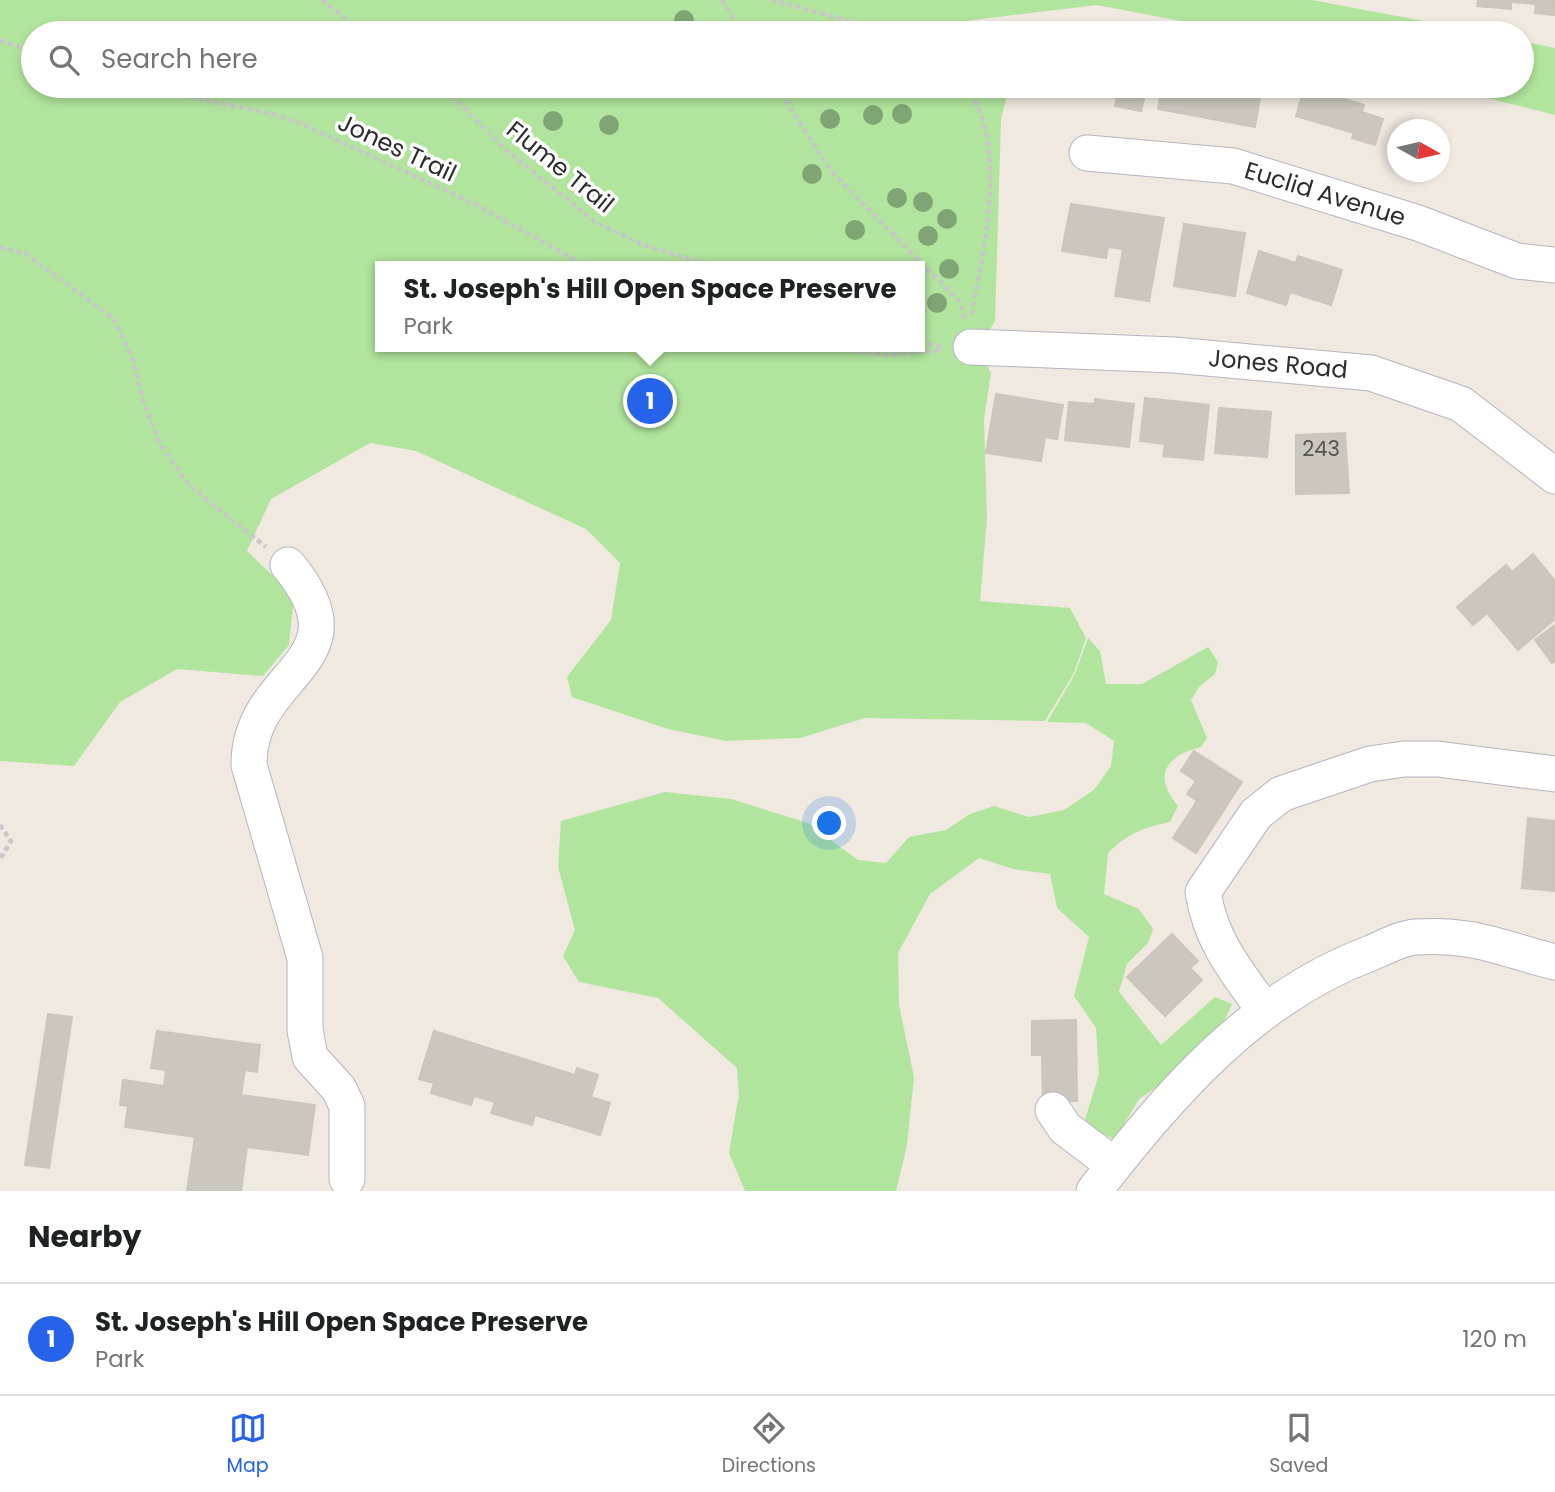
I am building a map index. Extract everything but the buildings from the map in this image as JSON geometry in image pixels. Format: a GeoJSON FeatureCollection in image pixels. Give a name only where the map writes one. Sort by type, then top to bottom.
{"type":"FeatureCollection","features":[{"type":"Feature","properties":{"kind":"street","name":"Euclid Avenue"},"geometry":{"type":"LineString","coordinates":[[1087,153],[1233,166],[1418,223],[1517,261],[1555,265]]}},
{"type":"Feature","properties":{"kind":"street","name":"Jones Road"},"geometry":{"type":"LineString","coordinates":[[961,348],[1174,355],[1371,373],[1461,404],[1555,476]]}},
{"type":"Feature","properties":{"kind":"street"},"geometry":{"type":"LineString","coordinates":[[288,565],[314,601],[318,617],[317,634],[309,654],[258,719],[251,734],[249,765],[305,958],[304,1030],[310,1057],[339,1089],[347,1105],[347,1179]]}},
{"type":"Feature","properties":{"kind":"street"},"geometry":{"type":"LineString","coordinates":[[1265,1011],[1226,956],[1208,922],[1203,891],[1256,814],[1281,794],[1370,764],[1405,759],[1438,759],[1555,774]]}},
{"type":"Feature","properties":{"kind":"street"},"geometry":{"type":"LineString","coordinates":[[1053,1110],[1104,1178],[1201,1063],[1265,1011],[1328,968],[1412,937],[1449,936],[1484,940],[1555,962]]}},
{"type":"Feature","properties":{"kind":"path"},"geometry":{"type":"LineString","coordinates":[[322,0],[349,21]]}},
{"type":"Feature","properties":{"kind":"path"},"geometry":{"type":"LineString","coordinates":[[722,0],[735,21]]}},
{"type":"Feature","properties":{"kind":"path"},"geometry":{"type":"LineString","coordinates":[[771,0],[850,21]]}},
{"type":"Feature","properties":{"kind":"path"},"geometry":{"type":"LineString","coordinates":[[0,40],[21,48]]}},
{"type":"Feature","properties":{"kind":"path","name":"Jones Trail"},"geometry":{"type":"LineString","coordinates":[[195,98],[275,115],[302,124],[475,204],[577,261]]}},
{"type":"Feature","properties":{"kind":"path","name":"Flume Trail"},"geometry":{"type":"LineString","coordinates":[[453,98],[507,151],[595,222],[643,245],[697,261]]}},
{"type":"Feature","properties":{"kind":"path"},"geometry":{"type":"LineString","coordinates":[[784,98],[831,171],[920,261]]}},
{"type":"Feature","properties":{"kind":"path"},"geometry":{"type":"LineString","coordinates":[[961,348],[971,320],[983,254],[988,201],[989,147],[981,114],[972,98]]}},
{"type":"Feature","properties":{"kind":"path"},"geometry":{"type":"LineString","coordinates":[[0,247],[26,254],[114,319],[133,360],[143,401],[161,446],[190,485],[288,565]]}},
{"type":"Feature","properties":{"kind":"path"},"geometry":{"type":"LineString","coordinates":[[925,266],[960,302],[961,348]]}},
{"type":"Feature","properties":{"kind":"path"},"geometry":{"type":"LineString","coordinates":[[925,342],[961,348]]}},
{"type":"Feature","properties":{"kind":"path"},"geometry":{"type":"LineString","coordinates":[[925,351],[961,348]]}},
{"type":"Feature","properties":{"kind":"path"},"geometry":{"type":"LineString","coordinates":[[866,352],[886,355],[918,352]]}},
{"type":"Feature","properties":{"kind":"path"},"geometry":{"type":"LineString","coordinates":[[0,825],[11,841],[0,859]]}},
{"type":"Feature","properties":{"kind":"green space"},"geometry":{"type":"Polygon","coordinates":[[[0,0],[1312,0],[1423,21],[1181,21],[1097,5],[965,21],[21,21],[21,98],[1006,98],[1001,120],[995,321],[985,337],[981,355],[991,373],[984,419],[987,518],[980,601],[1070,608],[1086,638],[1074,673],[1045,721],[865,718],[800,738],[726,741],[668,729],[572,697],[567,677],[611,620],[620,563],[586,529],[416,451],[370,443],[271,499],[247,551],[294,596],[289,645],[263,676],[177,669],[120,702],[74,766],[0,761],[0,0]]]}},
{"type":"Feature","properties":{"kind":"green space"},"geometry":{"type":"Polygon","coordinates":[[[1534,44],[1555,48],[1555,115],[1487,98],[1534,98],[1534,44]]]}},
{"type":"Feature","properties":{"kind":"green space"},"geometry":{"type":"Polygon","coordinates":[[[1088,638],[1100,651],[1106,684],[1142,684],[1208,647],[1218,662],[1215,674],[1199,687],[1191,700],[1207,738],[1201,747],[1179,756],[1171,761],[1167,768],[1166,785],[1178,806],[1170,822],[1136,832],[1108,853],[1104,894],[1139,909],[1153,929],[1148,943],[1127,964],[1119,992],[1161,1045],[1215,997],[1232,1004],[1221,1029],[1157,1087],[1139,1099],[1115,1139],[1083,1126],[1099,1074],[1096,1028],[1074,996],[1089,937],[1057,908],[1050,874],[1013,869],[979,858],[930,894],[898,953],[899,1005],[914,1077],[907,1145],[896,1191],[745,1191],[729,1153],[739,1094],[737,1068],[658,998],[579,982],[563,956],[575,930],[558,867],[561,821],[665,792],[731,799],[808,823],[858,860],[886,863],[909,837],[946,830],[970,814],[994,806],[1029,817],[1064,810],[1094,790],[1111,766],[1114,741],[1086,723],[1047,722],[1075,674],[1088,638]]]}},
{"type":"Feature","properties":{"kind":"place","name":"St. Joseph's Hill Open Space Preserve"},"geometry":{"type":"Point","coordinates":[650,401]}}]}
